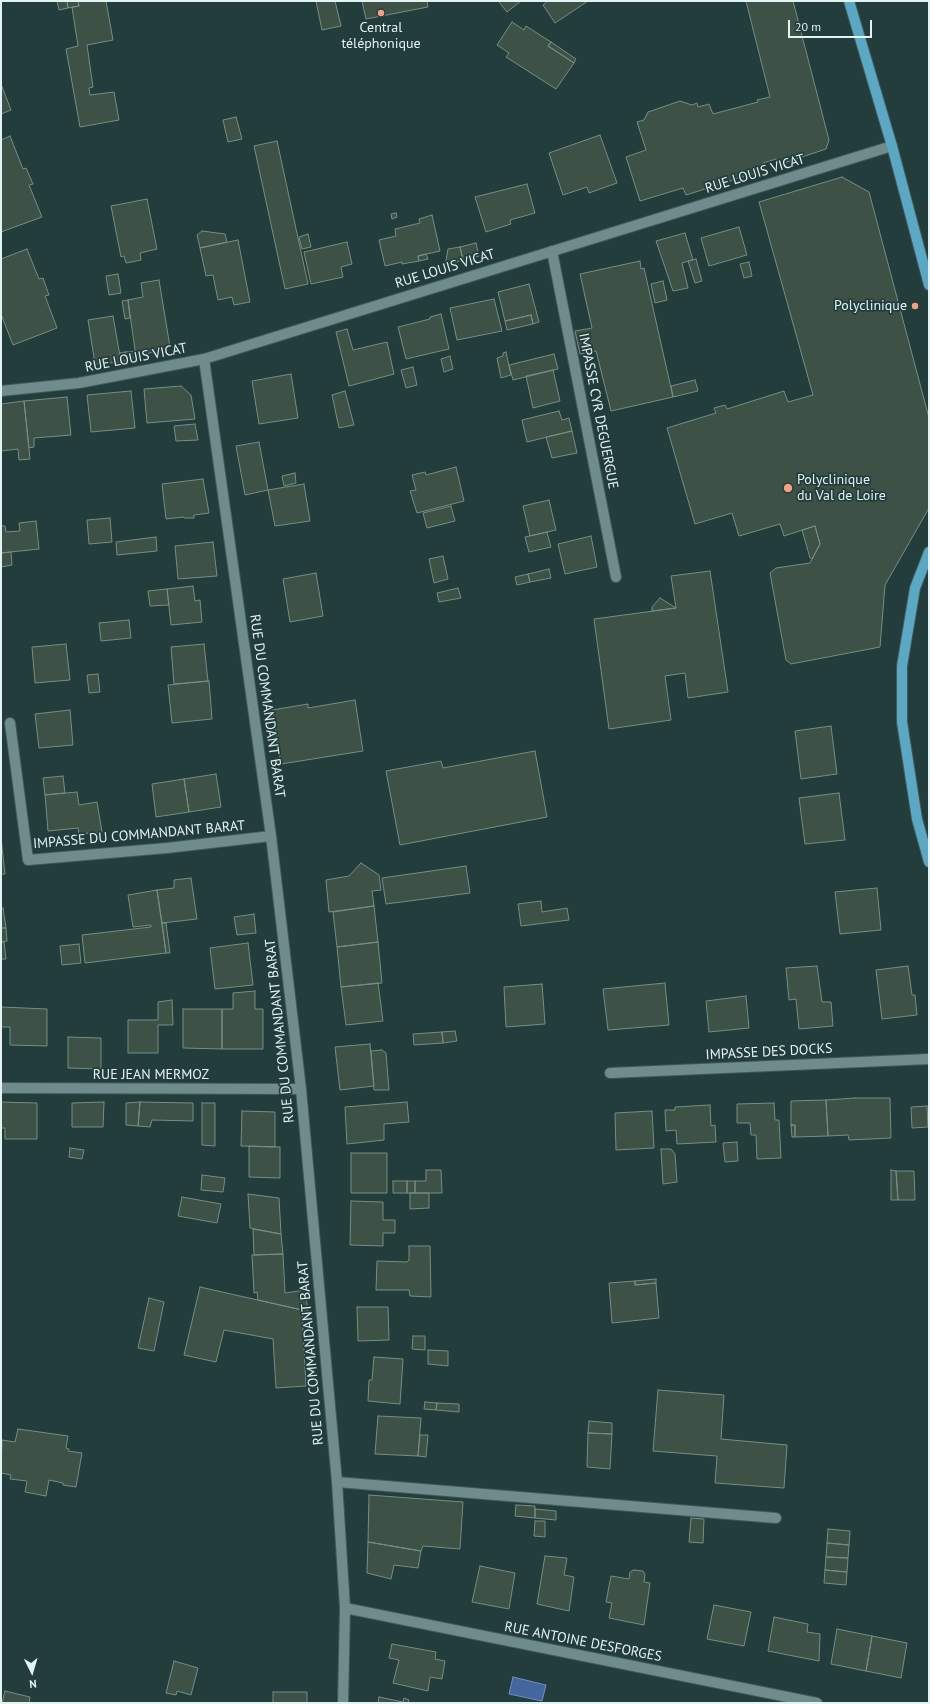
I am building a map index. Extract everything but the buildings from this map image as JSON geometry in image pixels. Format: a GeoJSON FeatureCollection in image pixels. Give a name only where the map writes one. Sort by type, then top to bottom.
{"type":"FeatureCollection","features":[{"type":"Feature","properties":{"kind":"main road"},"geometry":{"type":"LineString","coordinates":[[849,1],[892,146],[929,286]]}},
{"type":"Feature","properties":{"kind":"main road"},"geometry":{"type":"LineString","coordinates":[[929,552],[915,588],[902,674],[902,722],[917,819],[929,862]]}},
{"type":"Feature","properties":{"kind":"street","name":"RUE LOUIS VICAT"},"geometry":{"type":"LineString","coordinates":[[1,391],[79,383],[204,359],[892,146]]}},
{"type":"Feature","properties":{"kind":"street","name":"IMPASSE CYR DEGUERGUE"},"geometry":{"type":"LineString","coordinates":[[552,251],[616,577]]}},
{"type":"Feature","properties":{"kind":"street","name":"RUE DU COMMANDANT BARAT"},"geometry":{"type":"LineString","coordinates":[[204,359],[271,836],[301,1089],[337,1482],[345,1608],[343,1703]]}},
{"type":"Feature","properties":{"kind":"street","name":"IMPASSE DU COMMANDANT BARAT"},"geometry":{"type":"LineString","coordinates":[[10,723],[28,860],[166,848],[271,836]]}},
{"type":"Feature","properties":{"kind":"street","name":"IMPASSE DES DOCKS"},"geometry":{"type":"LineString","coordinates":[[610,1073],[929,1059]]}},
{"type":"Feature","properties":{"kind":"street","name":"RUE JEAN MERMOZ"},"geometry":{"type":"LineString","coordinates":[[1,1088],[301,1089]]}},
{"type":"Feature","properties":{"kind":"street"},"geometry":{"type":"LineString","coordinates":[[337,1482],[776,1518]]}},
{"type":"Feature","properties":{"kind":"street","name":"RUE ANTOINE DESFORGES"},"geometry":{"type":"LineString","coordinates":[[345,1608],[817,1703]]}},
{"type":"Feature","properties":{"kind":"water"},"geometry":{"type":"Polygon","coordinates":[[[513,1677],[546,1685],[542,1701],[509,1694],[513,1677]]]}},
{"type":"Feature","properties":{"kind":"place","name":"Central téléphonique"},"geometry":{"type":"Point","coordinates":[381,13]}},
{"type":"Feature","properties":{"kind":"place","name":"Polyclinique"},"geometry":{"type":"Point","coordinates":[915,306]}},
{"type":"Feature","properties":{"kind":"place","name":"Polyclinique du Val de Loire"},"geometry":{"type":"Point","coordinates":[788,488]}}]}
